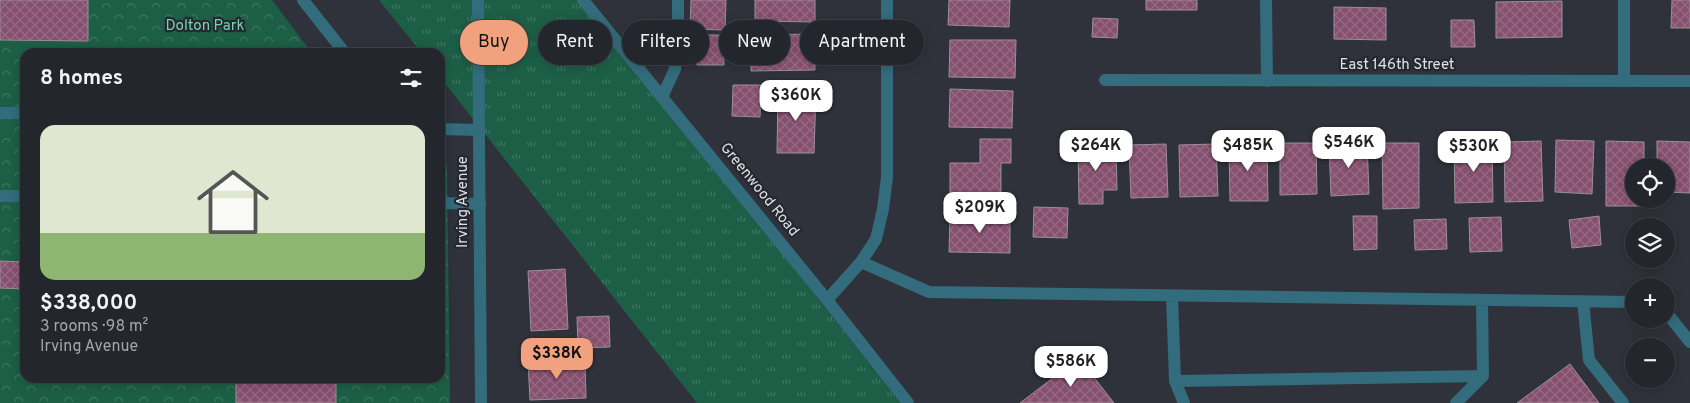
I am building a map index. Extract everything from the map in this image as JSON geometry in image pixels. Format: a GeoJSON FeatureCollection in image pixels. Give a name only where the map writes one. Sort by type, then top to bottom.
{"type":"FeatureCollection","features":[{"type":"Feature","properties":{"kind":"street"},"geometry":{"type":"LineString","coordinates":[[303,0],[341,48]]}},
{"type":"Feature","properties":{"kind":"street","name":"Irving Avenue"},"geometry":{"type":"LineString","coordinates":[[478,0],[481,403]]}},
{"type":"Feature","properties":{"kind":"street","name":"Greenwood Road"},"geometry":{"type":"LineString","coordinates":[[583,0],[827,300],[908,403]]}},
{"type":"Feature","properties":{"kind":"street"},"geometry":{"type":"LineString","coordinates":[[662,97],[675,69],[678,46],[678,0]]}},
{"type":"Feature","properties":{"kind":"street"},"geometry":{"type":"LineString","coordinates":[[827,300],[861,262],[876,239],[883,209],[887,178],[887,0]]}},
{"type":"Feature","properties":{"kind":"street"},"geometry":{"type":"LineString","coordinates":[[1266,0],[1267,81]]}},
{"type":"Feature","properties":{"kind":"street"},"geometry":{"type":"LineString","coordinates":[[1624,0],[1624,81]]}},
{"type":"Feature","properties":{"kind":"street","name":"East 146th Street"},"geometry":{"type":"LineString","coordinates":[[1105,80],[1690,81]]}},
{"type":"Feature","properties":{"kind":"street"},"geometry":{"type":"LineString","coordinates":[[0,113],[20,113]]}},
{"type":"Feature","properties":{"kind":"street"},"geometry":{"type":"LineString","coordinates":[[445,129],[479,130]]}},
{"type":"Feature","properties":{"kind":"street"},"geometry":{"type":"LineString","coordinates":[[0,196],[20,196]]}},
{"type":"Feature","properties":{"kind":"street"},"geometry":{"type":"LineString","coordinates":[[445,203],[480,204]]}},
{"type":"Feature","properties":{"kind":"street"},"geometry":{"type":"LineString","coordinates":[[861,262],[929,292],[1625,302]]}},
{"type":"Feature","properties":{"kind":"street"},"geometry":{"type":"LineString","coordinates":[[1172,296],[1175,381],[1184,403]]}},
{"type":"Feature","properties":{"kind":"street"},"geometry":{"type":"LineString","coordinates":[[1456,403],[1483,376],[1482,300]]}},
{"type":"Feature","properties":{"kind":"street"},"geometry":{"type":"LineString","coordinates":[[1582,301],[1589,360],[1623,403]]}},
{"type":"Feature","properties":{"kind":"street"},"geometry":{"type":"LineString","coordinates":[[1675,323],[1690,342]]}},
{"type":"Feature","properties":{"kind":"street"},"geometry":{"type":"LineString","coordinates":[[1175,381],[1483,376]]}},
{"type":"Feature","properties":{"kind":"green space","name":"Dolton Park"},"geometry":{"type":"Polygon","coordinates":[[[0,0],[272,0],[308,48],[20,48],[20,383],[445,383],[445,162],[447,167],[450,403],[0,403],[0,0]]]}},
{"type":"Feature","properties":{"kind":"green space"},"geometry":{"type":"Polygon","coordinates":[[[379,0],[583,0],[599,20],[538,20],[538,65],[612,65],[612,37],[622,50],[622,65],[634,65],[900,403],[697,403],[445,83],[445,48],[418,48],[379,0]]]}},
{"type":"Feature","properties":{"kind":"building"},"geometry":{"type":"Polygon","coordinates":[[[0,0],[88,0],[88,41],[0,40],[0,0]]]}},
{"type":"Feature","properties":{"kind":"building"},"geometry":{"type":"Polygon","coordinates":[[[691,0],[726,0],[725,20],[719,20],[719,30],[709,30],[709,20],[690,20],[691,0]]]}},
{"type":"Feature","properties":{"kind":"building"},"geometry":{"type":"Polygon","coordinates":[[[755,0],[815,0],[815,20],[800,20],[800,22],[755,20],[755,0]]]}},
{"type":"Feature","properties":{"kind":"building"},"geometry":{"type":"Polygon","coordinates":[[[949,0],[1010,0],[1009,27],[948,25],[949,0]]]}},
{"type":"Feature","properties":{"kind":"building"},"geometry":{"type":"Polygon","coordinates":[[[1146,0],[1197,0],[1197,10],[1146,10],[1146,0]]]}},
{"type":"Feature","properties":{"kind":"building"},"geometry":{"type":"Polygon","coordinates":[[[1672,0],[1690,0],[1690,28],[1671,28],[1672,0]]]}},
{"type":"Feature","properties":{"kind":"building"},"geometry":{"type":"Polygon","coordinates":[[[1562,1],[1562,37],[1496,38],[1496,2],[1562,1]]]}},
{"type":"Feature","properties":{"kind":"building"},"geometry":{"type":"Polygon","coordinates":[[[1334,7],[1386,8],[1386,40],[1334,39],[1334,7]]]}},
{"type":"Feature","properties":{"kind":"building"},"geometry":{"type":"Polygon","coordinates":[[[1093,18],[1118,19],[1117,38],[1092,37],[1093,18]]]}},
{"type":"Feature","properties":{"kind":"building"},"geometry":{"type":"Polygon","coordinates":[[[1451,20],[1474,20],[1475,47],[1451,47],[1451,20]]]}},
{"type":"Feature","properties":{"kind":"building"},"geometry":{"type":"Polygon","coordinates":[[[790,34],[800,34],[800,65],[815,65],[815,70],[751,71],[751,65],[790,65],[790,34]]]}},
{"type":"Feature","properties":{"kind":"building"},"geometry":{"type":"Polygon","coordinates":[[[709,35],[719,35],[719,65],[709,65],[709,35]]]}},
{"type":"Feature","properties":{"kind":"building"},"geometry":{"type":"Polygon","coordinates":[[[950,40],[1016,40],[1015,78],[949,77],[950,40]]]}},
{"type":"Feature","properties":{"kind":"building"},"geometry":{"type":"Polygon","coordinates":[[[733,85],[761,85],[760,117],[732,116],[733,85]]]}},
{"type":"Feature","properties":{"kind":"building"},"geometry":{"type":"Polygon","coordinates":[[[950,89],[1013,91],[1012,128],[949,127],[950,89]]]}},
{"type":"Feature","properties":{"kind":"building"},"geometry":{"type":"Polygon","coordinates":[[[778,92],[816,92],[814,153],[777,153],[778,92]]]}},
{"type":"Feature","properties":{"kind":"building"},"geometry":{"type":"Polygon","coordinates":[[[980,139],[1011,139],[1011,163],[1001,163],[1001,201],[950,200],[950,163],[980,163],[980,139]]]}},
{"type":"Feature","properties":{"kind":"building"},"geometry":{"type":"Polygon","coordinates":[[[1556,140],[1594,141],[1592,194],[1555,192],[1556,140]]]}},
{"type":"Feature","properties":{"kind":"building"},"geometry":{"type":"Polygon","coordinates":[[[1541,141],[1543,201],[1505,202],[1504,142],[1541,141]]]}},
{"type":"Feature","properties":{"kind":"building"},"geometry":{"type":"Polygon","coordinates":[[[1606,141],[1644,142],[1644,158],[1625,158],[1625,206],[1606,206],[1606,141]]]}},
{"type":"Feature","properties":{"kind":"building"},"geometry":{"type":"Polygon","coordinates":[[[1657,141],[1690,142],[1690,193],[1675,192],[1675,158],[1657,158],[1657,141]]]}},
{"type":"Feature","properties":{"kind":"building"},"geometry":{"type":"Polygon","coordinates":[[[1367,142],[1369,194],[1331,196],[1329,143],[1367,142]]]}},
{"type":"Feature","properties":{"kind":"building"},"geometry":{"type":"Polygon","coordinates":[[[1492,142],[1493,202],[1455,203],[1454,143],[1492,142]]]}},
{"type":"Feature","properties":{"kind":"building"},"geometry":{"type":"Polygon","coordinates":[[[1280,143],[1316,143],[1317,194],[1280,195],[1280,143]]]}},
{"type":"Feature","properties":{"kind":"building"},"geometry":{"type":"Polygon","coordinates":[[[1382,143],[1419,143],[1419,208],[1383,209],[1382,143]]]}},
{"type":"Feature","properties":{"kind":"building"},"geometry":{"type":"Polygon","coordinates":[[[1166,144],[1168,197],[1131,198],[1129,145],[1166,144]]]}},
{"type":"Feature","properties":{"kind":"building"},"geometry":{"type":"Polygon","coordinates":[[[1216,144],[1218,196],[1180,197],[1179,145],[1216,144]]]}},
{"type":"Feature","properties":{"kind":"building"},"geometry":{"type":"Polygon","coordinates":[[[1229,144],[1267,144],[1268,201],[1230,201],[1229,144]]]}},
{"type":"Feature","properties":{"kind":"building"},"geometry":{"type":"Polygon","coordinates":[[[1078,145],[1116,145],[1117,190],[1103,190],[1103,204],[1079,204],[1078,145]]]}},
{"type":"Feature","properties":{"kind":"building"},"geometry":{"type":"Polygon","coordinates":[[[1034,207],[1068,208],[1067,238],[1033,237],[1034,207]]]}},
{"type":"Feature","properties":{"kind":"building"},"geometry":{"type":"Polygon","coordinates":[[[950,214],[1010,215],[1010,253],[949,252],[950,214]]]}},
{"type":"Feature","properties":{"kind":"building"},"geometry":{"type":"Polygon","coordinates":[[[1353,216],[1377,216],[1377,249],[1354,250],[1353,216]]]}},
{"type":"Feature","properties":{"kind":"building"},"geometry":{"type":"Polygon","coordinates":[[[1599,216],[1601,245],[1572,248],[1569,220],[1599,216]]]}},
{"type":"Feature","properties":{"kind":"building"},"geometry":{"type":"Polygon","coordinates":[[[1501,217],[1502,251],[1470,252],[1469,218],[1501,217]]]}},
{"type":"Feature","properties":{"kind":"building"},"geometry":{"type":"Polygon","coordinates":[[[1446,219],[1447,249],[1415,250],[1414,220],[1446,219]]]}},
{"type":"Feature","properties":{"kind":"building"},"geometry":{"type":"Polygon","coordinates":[[[0,261],[20,262],[20,289],[0,288],[0,261]]]}},
{"type":"Feature","properties":{"kind":"building"},"geometry":{"type":"Polygon","coordinates":[[[565,269],[568,329],[531,331],[528,271],[565,269]]]}},
{"type":"Feature","properties":{"kind":"building"},"geometry":{"type":"Polygon","coordinates":[[[609,316],[610,347],[578,348],[577,317],[609,316]]]}},
{"type":"Feature","properties":{"kind":"building"},"geometry":{"type":"Polygon","coordinates":[[[1079,358],[1114,403],[1020,403],[1079,358]]]}},
{"type":"Feature","properties":{"kind":"building"},"geometry":{"type":"Polygon","coordinates":[[[585,361],[586,398],[530,400],[528,362],[585,361]]]}},
{"type":"Feature","properties":{"kind":"building"},"geometry":{"type":"Polygon","coordinates":[[[1570,364],[1599,403],[1517,403],[1570,364]]]}},
{"type":"Feature","properties":{"kind":"building"},"geometry":{"type":"Polygon","coordinates":[[[236,383],[336,383],[336,403],[236,403],[236,383]]]}}]}
